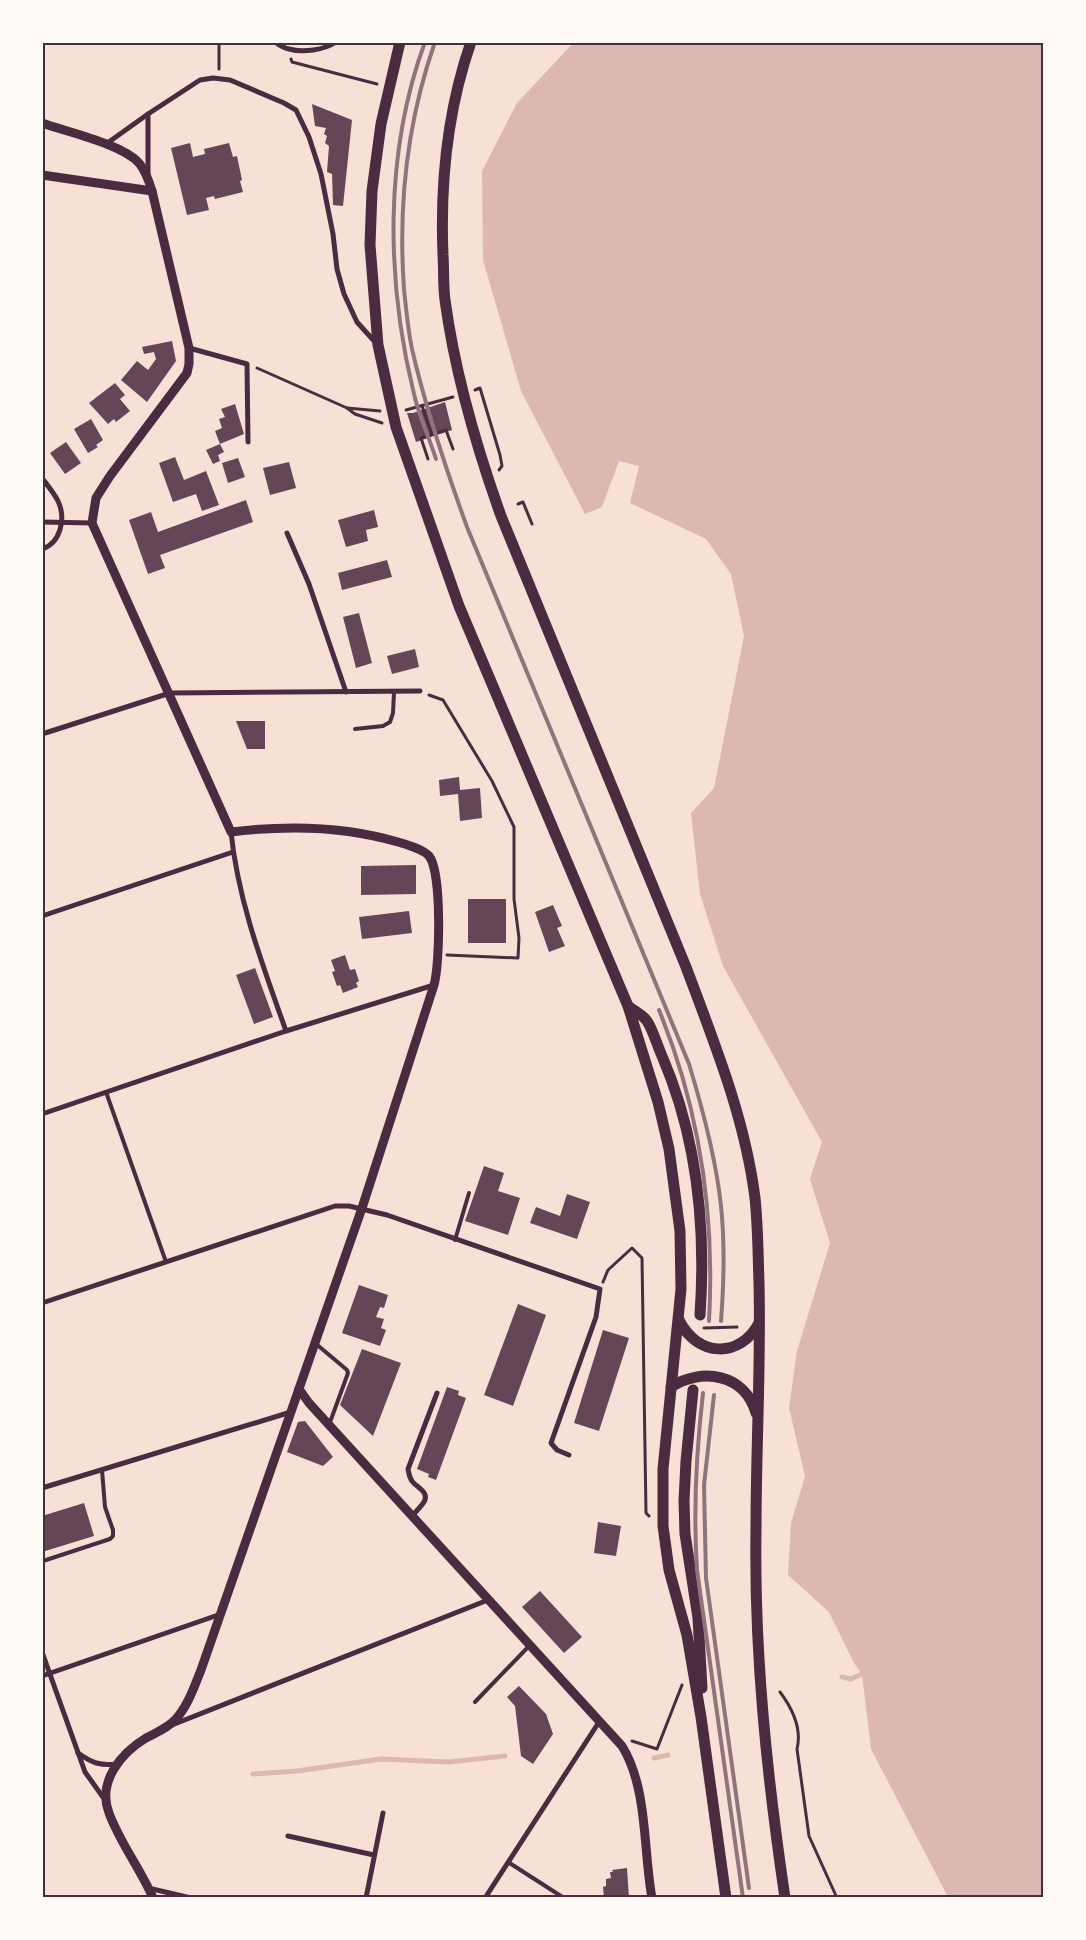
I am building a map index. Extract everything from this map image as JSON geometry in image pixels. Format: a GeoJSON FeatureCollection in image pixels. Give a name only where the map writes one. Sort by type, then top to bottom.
{"type":"FeatureCollection","features":[{"type":"Feature","properties":{"kind":"main road"},"geometry":{"type":"LineString","coordinates":[[400,42],[382,124],[372,191],[370,246],[378,344],[396,427],[459,606],[628,1006],[658,1102],[669,1149],[680,1240],[681,1289],[663,1469],[663,1526],[670,1570],[687,1635],[701,1717],[726,1898]]}},
{"type":"Feature","properties":{"kind":"main road"},"geometry":{"type":"LineString","coordinates":[[471,42],[458,84],[451,116],[443,188],[445,299],[456,364],[482,461],[501,516],[686,967],[731,1091],[747,1156],[754,1197],[758,1239],[760,1322],[756,1531],[759,1663],[772,1805],[785,1898]]}},
{"type":"Feature","properties":{"kind":"main road"},"geometry":{"type":"LineString","coordinates":[[628,1006],[646,1020],[668,1071],[684,1122],[695,1178],[702,1231],[703,1258],[700,1315]]}},
{"type":"Feature","properties":{"kind":"main road"},"geometry":{"type":"LineString","coordinates":[[679,1320],[689,1336],[696,1342],[712,1349],[721,1349],[740,1344],[748,1338],[760,1322]]}},
{"type":"Feature","properties":{"kind":"main road"},"geometry":{"type":"LineString","coordinates":[[671,1387],[688,1378],[717,1376],[727,1380],[744,1392],[753,1405],[758,1420]]}},
{"type":"Feature","properties":{"kind":"main road"},"geometry":{"type":"LineString","coordinates":[[693,1390],[684,1501],[685,1534],[701,1651],[701,1717]]}},
{"type":"Feature","properties":{"kind":"street"},"geometry":{"type":"LineString","coordinates":[[274,42],[288,49],[303,50],[317,49],[336,42]]}},
{"type":"Feature","properties":{"kind":"street"},"geometry":{"type":"LineString","coordinates":[[106,144],[200,80],[219,79],[238,84],[296,110],[309,137],[321,174],[333,234],[337,269],[344,294],[357,322],[378,344]]}},
{"type":"Feature","properties":{"kind":"street"},"geometry":{"type":"LineString","coordinates":[[148,114],[148,178]]}},
{"type":"Feature","properties":{"kind":"street"},"geometry":{"type":"LineString","coordinates":[[42,123],[106,144],[124,152],[138,162],[148,178],[152,191],[189,348],[189,364],[186,373],[96,498],[92,523],[170,692],[231,832],[233,852],[254,940],[286,1031]]}},
{"type":"Feature","properties":{"kind":"street"},"geometry":{"type":"LineString","coordinates":[[42,175],[152,191]]}},
{"type":"Feature","properties":{"kind":"street"},"geometry":{"type":"LineString","coordinates":[[189,348],[247,364],[248,442]]}},
{"type":"Feature","properties":{"kind":"street"},"geometry":{"type":"LineString","coordinates":[[42,478],[58,502],[62,513],[58,536],[50,546],[42,549]]}},
{"type":"Feature","properties":{"kind":"street"},"geometry":{"type":"LineString","coordinates":[[42,522],[61,524],[92,523]]}},
{"type":"Feature","properties":{"kind":"street"},"geometry":{"type":"LineString","coordinates":[[287,533],[309,584],[346,692]]}},
{"type":"Feature","properties":{"kind":"street"},"geometry":{"type":"LineString","coordinates":[[42,734],[170,692],[420,691]]}},
{"type":"Feature","properties":{"kind":"street"},"geometry":{"type":"LineString","coordinates":[[167,1727],[176,1719],[189,1698],[221,1614],[362,1208],[438,973],[439,955],[434,864],[428,855],[410,845],[374,835],[319,828],[282,828],[231,832]]}},
{"type":"Feature","properties":{"kind":"street"},"geometry":{"type":"LineString","coordinates":[[42,916],[233,852]]}},
{"type":"Feature","properties":{"kind":"street"},"geometry":{"type":"LineString","coordinates":[[42,1114],[286,1031],[434,985]]}},
{"type":"Feature","properties":{"kind":"street"},"geometry":{"type":"LineString","coordinates":[[42,1303],[335,1206],[362,1208],[388,1215],[455,1240],[600,1289],[596,1317],[551,1443],[557,1450],[569,1456]]}},
{"type":"Feature","properties":{"kind":"street"},"geometry":{"type":"LineString","coordinates":[[299,1389],[329,1425],[599,1722],[614,1735],[629,1758],[638,1783],[652,1898]]}},
{"type":"Feature","properties":{"kind":"street"},"geometry":{"type":"LineString","coordinates":[[412,1516],[425,1500],[425,1496],[413,1483],[408,1469],[437,1392]]}},
{"type":"Feature","properties":{"kind":"street"},"geometry":{"type":"LineString","coordinates":[[42,1488],[291,1412]]}},
{"type":"Feature","properties":{"kind":"street"},"geometry":{"type":"LineString","coordinates":[[152,1898],[123,1845],[108,1812],[106,1802],[108,1782],[117,1764],[127,1752],[146,1738],[167,1727],[488,1600]]}},
{"type":"Feature","properties":{"kind":"street"},"geometry":{"type":"LineString","coordinates":[[42,1676],[221,1614]]}},
{"type":"Feature","properties":{"kind":"street"},"geometry":{"type":"LineString","coordinates":[[42,1652],[85,1772],[106,1802]]}},
{"type":"Feature","properties":{"kind":"street"},"geometry":{"type":"LineString","coordinates":[[485,1898],[599,1722]]}},
{"type":"Feature","properties":{"kind":"street"},"geometry":{"type":"LineString","coordinates":[[78,1752],[88,1760],[104,1765],[117,1764]]}},
{"type":"Feature","properties":{"kind":"street"},"geometry":{"type":"LineString","coordinates":[[366,1898],[383,1813]]}},
{"type":"Feature","properties":{"kind":"street"},"geometry":{"type":"LineString","coordinates":[[288,1836],[374,1855]]}},
{"type":"Feature","properties":{"kind":"street"},"geometry":{"type":"LineString","coordinates":[[148,1888],[191,1898]]}},
{"type":"Feature","properties":{"kind":"lane"},"geometry":{"type":"LineString","coordinates":[[355,729],[384,726],[390,722],[393,713],[394,692]]}},
{"type":"Feature","properties":{"kind":"lane"},"geometry":{"type":"LineString","coordinates":[[106,1092],[166,1262]]}},
{"type":"Feature","properties":{"kind":"lane"},"geometry":{"type":"LineString","coordinates":[[455,1240],[468,1193]]}},
{"type":"Feature","properties":{"kind":"lane"},"geometry":{"type":"LineString","coordinates":[[315,1343],[347,1370],[348,1373],[329,1425]]}},
{"type":"Feature","properties":{"kind":"lane"},"geometry":{"type":"LineString","coordinates":[[43,1561],[110,1539],[113,1536],[113,1530],[105,1507],[102,1470]]}},
{"type":"Feature","properties":{"kind":"lane"},"geometry":{"type":"LineString","coordinates":[[475,1702],[530,1646]]}},
{"type":"Feature","properties":{"kind":"lane"},"geometry":{"type":"LineString","coordinates":[[508,1862],[564,1898]]}},
{"type":"Feature","properties":{"kind":"path"},"geometry":{"type":"LineString","coordinates":[[219,42],[219,79]]}},
{"type":"Feature","properties":{"kind":"path"},"geometry":{"type":"LineString","coordinates":[[288,49],[292,62],[364,81]]}},
{"type":"Feature","properties":{"kind":"path"},"geometry":{"type":"LineString","coordinates":[[247,364],[346,408],[355,414],[396,427]]}},
{"type":"Feature","properties":{"kind":"path"},"geometry":{"type":"LineString","coordinates":[[472,391],[480,388],[496,444]]}},
{"type":"Feature","properties":{"kind":"path"},"geometry":{"type":"LineString","coordinates":[[403,411],[423,408],[456,396]]}},
{"type":"Feature","properties":{"kind":"path"},"geometry":{"type":"LineString","coordinates":[[346,408],[386,412]]}},
{"type":"Feature","properties":{"kind":"path"},"geometry":{"type":"LineString","coordinates":[[423,408],[432,434]]}},
{"type":"Feature","properties":{"kind":"path"},"geometry":{"type":"LineString","coordinates":[[428,459],[421,438],[446,430],[452,449]]}},
{"type":"Feature","properties":{"kind":"path"},"geometry":{"type":"LineString","coordinates":[[518,504],[523,502],[532,524]]}},
{"type":"Feature","properties":{"kind":"path"},"geometry":{"type":"LineString","coordinates":[[420,691],[443,700],[492,781],[514,827],[514,899],[519,938],[518,958],[439,955]]}},
{"type":"Feature","properties":{"kind":"path"},"geometry":{"type":"LineString","coordinates":[[600,1289],[608,1270],[632,1248],[642,1258],[646,1513],[663,1526]]}},
{"type":"Feature","properties":{"kind":"path"},"geometry":{"type":"LineString","coordinates":[[704,1328],[735,1328],[760,1322]]}},
{"type":"Feature","properties":{"kind":"path"},"geometry":{"type":"LineString","coordinates":[[614,1735],[657,1749],[691,1661]]}},
{"type":"Feature","properties":{"kind":"path"},"geometry":{"type":"LineString","coordinates":[[780,1692],[790,1705],[799,1738],[797,1749],[808,1836],[837,1898]]}},
{"type":"Feature","properties":{"kind":"shaded area"},"geometry":{"type":"Polygon","coordinates":[[[574,42],[1043,43],[1043,1897],[948,1897],[871,1749],[862,1674],[854,1663],[829,1612],[788,1575],[791,1523],[805,1476],[789,1408],[797,1351],[830,1243],[810,1179],[822,1142],[723,966],[700,894],[691,813],[714,788],[744,636],[731,574],[706,539],[630,503],[639,466],[619,461],[602,507],[585,514],[521,391],[483,260],[482,171],[517,103],[574,42]]]}},
{"type":"Feature","properties":{"kind":"building"},"geometry":{"type":"Polygon","coordinates":[[[312,104],[352,120],[343,206],[333,205],[332,174],[327,172],[329,146],[325,143],[327,136],[324,134],[326,128],[315,126],[312,104]]]}},
{"type":"Feature","properties":{"kind":"building"},"geometry":{"type":"Polygon","coordinates":[[[190,143],[193,157],[205,154],[204,149],[229,143],[233,157],[237,156],[243,192],[215,199],[214,196],[206,198],[209,210],[187,215],[171,148],[190,143]]]}},
{"type":"Feature","properties":{"kind":"building"},"geometry":{"type":"Polygon","coordinates":[[[172,341],[176,361],[147,402],[121,380],[137,361],[148,370],[156,359],[154,352],[144,354],[142,347],[172,341]]]}},
{"type":"Feature","properties":{"kind":"building"},"geometry":{"type":"Polygon","coordinates":[[[115,383],[125,395],[120,399],[130,411],[116,422],[114,419],[108,424],[89,403],[115,383]]]}},
{"type":"Feature","properties":{"kind":"building"},"geometry":{"type":"Polygon","coordinates":[[[445,402],[452,430],[416,442],[407,413],[413,413],[445,402]]]}},
{"type":"Feature","properties":{"kind":"building"},"geometry":{"type":"Polygon","coordinates":[[[235,404],[244,434],[220,444],[215,431],[222,428],[219,419],[225,417],[221,409],[235,404]]]}},
{"type":"Feature","properties":{"kind":"building"},"geometry":{"type":"Polygon","coordinates":[[[91,419],[103,440],[96,445],[98,447],[88,453],[74,429],[91,419]]]}},
{"type":"Feature","properties":{"kind":"building"},"geometry":{"type":"Polygon","coordinates":[[[66,442],[81,463],[65,474],[50,453],[66,442]]]}},
{"type":"Feature","properties":{"kind":"building"},"geometry":{"type":"Polygon","coordinates":[[[220,444],[224,452],[218,455],[220,461],[213,464],[206,450],[220,444]]]}},
{"type":"Feature","properties":{"kind":"building"},"geometry":{"type":"Polygon","coordinates":[[[175,457],[184,480],[206,471],[219,505],[202,511],[196,494],[173,502],[159,463],[175,457]]]}},
{"type":"Feature","properties":{"kind":"building"},"geometry":{"type":"Polygon","coordinates":[[[238,458],[245,477],[228,483],[222,463],[238,458]]]}},
{"type":"Feature","properties":{"kind":"building"},"geometry":{"type":"Polygon","coordinates":[[[289,462],[296,488],[270,495],[263,468],[289,462]]]}},
{"type":"Feature","properties":{"kind":"building"},"geometry":{"type":"Polygon","coordinates":[[[246,500],[253,522],[160,555],[165,568],[148,574],[129,520],[151,512],[158,532],[246,500]]]}},
{"type":"Feature","properties":{"kind":"building"},"geometry":{"type":"Polygon","coordinates":[[[374,510],[378,527],[366,530],[368,541],[346,547],[338,520],[374,510]]]}},
{"type":"Feature","properties":{"kind":"building"},"geometry":{"type":"Polygon","coordinates":[[[387,560],[392,577],[342,590],[338,573],[387,560]]]}},
{"type":"Feature","properties":{"kind":"building"},"geometry":{"type":"Polygon","coordinates":[[[359,613],[372,663],[356,668],[343,617],[359,613]]]}},
{"type":"Feature","properties":{"kind":"building"},"geometry":{"type":"Polygon","coordinates":[[[415,649],[419,667],[392,674],[387,656],[415,649]]]}},
{"type":"Feature","properties":{"kind":"building"},"geometry":{"type":"Polygon","coordinates":[[[236,721],[265,721],[265,749],[247,749],[236,721]]]}},
{"type":"Feature","properties":{"kind":"building"},"geometry":{"type":"Polygon","coordinates":[[[459,777],[460,790],[480,788],[482,818],[460,821],[458,794],[440,796],[439,780],[459,777]]]}},
{"type":"Feature","properties":{"kind":"building"},"geometry":{"type":"Polygon","coordinates":[[[416,865],[416,894],[361,895],[361,866],[416,865]]]}},
{"type":"Feature","properties":{"kind":"building"},"geometry":{"type":"Polygon","coordinates":[[[468,899],[506,899],[506,943],[468,943],[468,899]]]}},
{"type":"Feature","properties":{"kind":"building"},"geometry":{"type":"Polygon","coordinates":[[[553,905],[562,926],[557,928],[565,946],[549,952],[535,912],[553,905]]]}},
{"type":"Feature","properties":{"kind":"building"},"geometry":{"type":"Polygon","coordinates":[[[409,911],[412,933],[362,939],[359,917],[409,911]]]}},
{"type":"Feature","properties":{"kind":"building"},"geometry":{"type":"Polygon","coordinates":[[[345,955],[350,970],[355,969],[359,981],[356,983],[358,987],[343,993],[340,985],[337,986],[332,972],[335,971],[331,960],[345,955]]]}},
{"type":"Feature","properties":{"kind":"building"},"geometry":{"type":"Polygon","coordinates":[[[255,968],[273,1017],[254,1024],[236,975],[255,968]]]}},
{"type":"Feature","properties":{"kind":"building"},"geometry":{"type":"Polygon","coordinates":[[[484,1166],[504,1173],[498,1191],[520,1198],[508,1235],[465,1221],[484,1166]]]}},
{"type":"Feature","properties":{"kind":"building"},"geometry":{"type":"Polygon","coordinates":[[[567,1194],[590,1202],[577,1239],[530,1223],[536,1207],[560,1216],[567,1194]]]}},
{"type":"Feature","properties":{"kind":"building"},"geometry":{"type":"Polygon","coordinates":[[[359,1285],[388,1295],[384,1308],[380,1307],[376,1317],[384,1319],[381,1328],[386,1330],[380,1346],[342,1333],[359,1285]]]}},
{"type":"Feature","properties":{"kind":"building"},"geometry":{"type":"Polygon","coordinates":[[[518,1304],[546,1315],[513,1406],[484,1395],[518,1304]]]}},
{"type":"Feature","properties":{"kind":"building"},"geometry":{"type":"Polygon","coordinates":[[[603,1330],[629,1338],[599,1431],[574,1423],[603,1330]]]}},
{"type":"Feature","properties":{"kind":"building"},"geometry":{"type":"Polygon","coordinates":[[[362,1349],[401,1363],[373,1436],[340,1405],[362,1349]]]}},
{"type":"Feature","properties":{"kind":"building"},"geometry":{"type":"Polygon","coordinates":[[[447,1387],[459,1391],[458,1395],[466,1398],[436,1480],[428,1477],[429,1474],[417,1469],[447,1387]]]}},
{"type":"Feature","properties":{"kind":"building"},"geometry":{"type":"Polygon","coordinates":[[[305,1421],[333,1457],[323,1466],[287,1452],[298,1422],[305,1421]]]}},
{"type":"Feature","properties":{"kind":"building"},"geometry":{"type":"Polygon","coordinates":[[[84,1503],[94,1536],[42,1552],[42,1516],[84,1503]]]}},
{"type":"Feature","properties":{"kind":"building"},"geometry":{"type":"Polygon","coordinates":[[[598,1522],[621,1526],[616,1556],[594,1553],[598,1522]]]}},
{"type":"Feature","properties":{"kind":"building"},"geometry":{"type":"Polygon","coordinates":[[[540,1591],[582,1637],[564,1653],[522,1607],[540,1591]]]}},
{"type":"Feature","properties":{"kind":"building"},"geometry":{"type":"Polygon","coordinates":[[[519,1686],[546,1714],[553,1734],[533,1764],[521,1756],[515,1706],[507,1697],[519,1686]]]}},
{"type":"Feature","properties":{"kind":"building"},"geometry":{"type":"Polygon","coordinates":[[[627,1868],[629,1898],[604,1898],[603,1887],[606,1886],[606,1879],[611,1878],[610,1872],[627,1868]]]}},
{"type":"Feature","properties":{"kind":"waterway"},"geometry":{"type":"LineString","coordinates":[[842,1677],[851,1679],[862,1674]]}},
{"type":"Feature","properties":{"kind":"waterway"},"geometry":{"type":"LineString","coordinates":[[654,1758],[668,1755]]}},
{"type":"Feature","properties":{"kind":"waterway"},"geometry":{"type":"LineString","coordinates":[[253,1774],[297,1771],[381,1759],[449,1762],[505,1756]]}},
{"type":"Feature","properties":{"kind":"railway"},"geometry":{"type":"LineString","coordinates":[[425,42],[412,84],[402,128],[396,172],[394,262],[398,307],[405,351],[416,402],[436,459]]}},
{"type":"Feature","properties":{"kind":"railway"},"geometry":{"type":"LineString","coordinates":[[435,42],[425,72],[411,133],[404,195],[402,258],[408,327],[412,349],[437,439],[467,527],[689,1064],[708,1134],[719,1188],[724,1249],[721,1321]]}},
{"type":"Feature","properties":{"kind":"railway"},"geometry":{"type":"LineString","coordinates":[[659,1010],[685,1086],[702,1162],[709,1241],[709,1321]]}},
{"type":"Feature","properties":{"kind":"railway"},"geometry":{"type":"LineString","coordinates":[[703,1393],[696,1482],[697,1570],[743,1898]]}},
{"type":"Feature","properties":{"kind":"railway"},"geometry":{"type":"LineString","coordinates":[[714,1395],[704,1485],[706,1578],[749,1888]]}}]}
